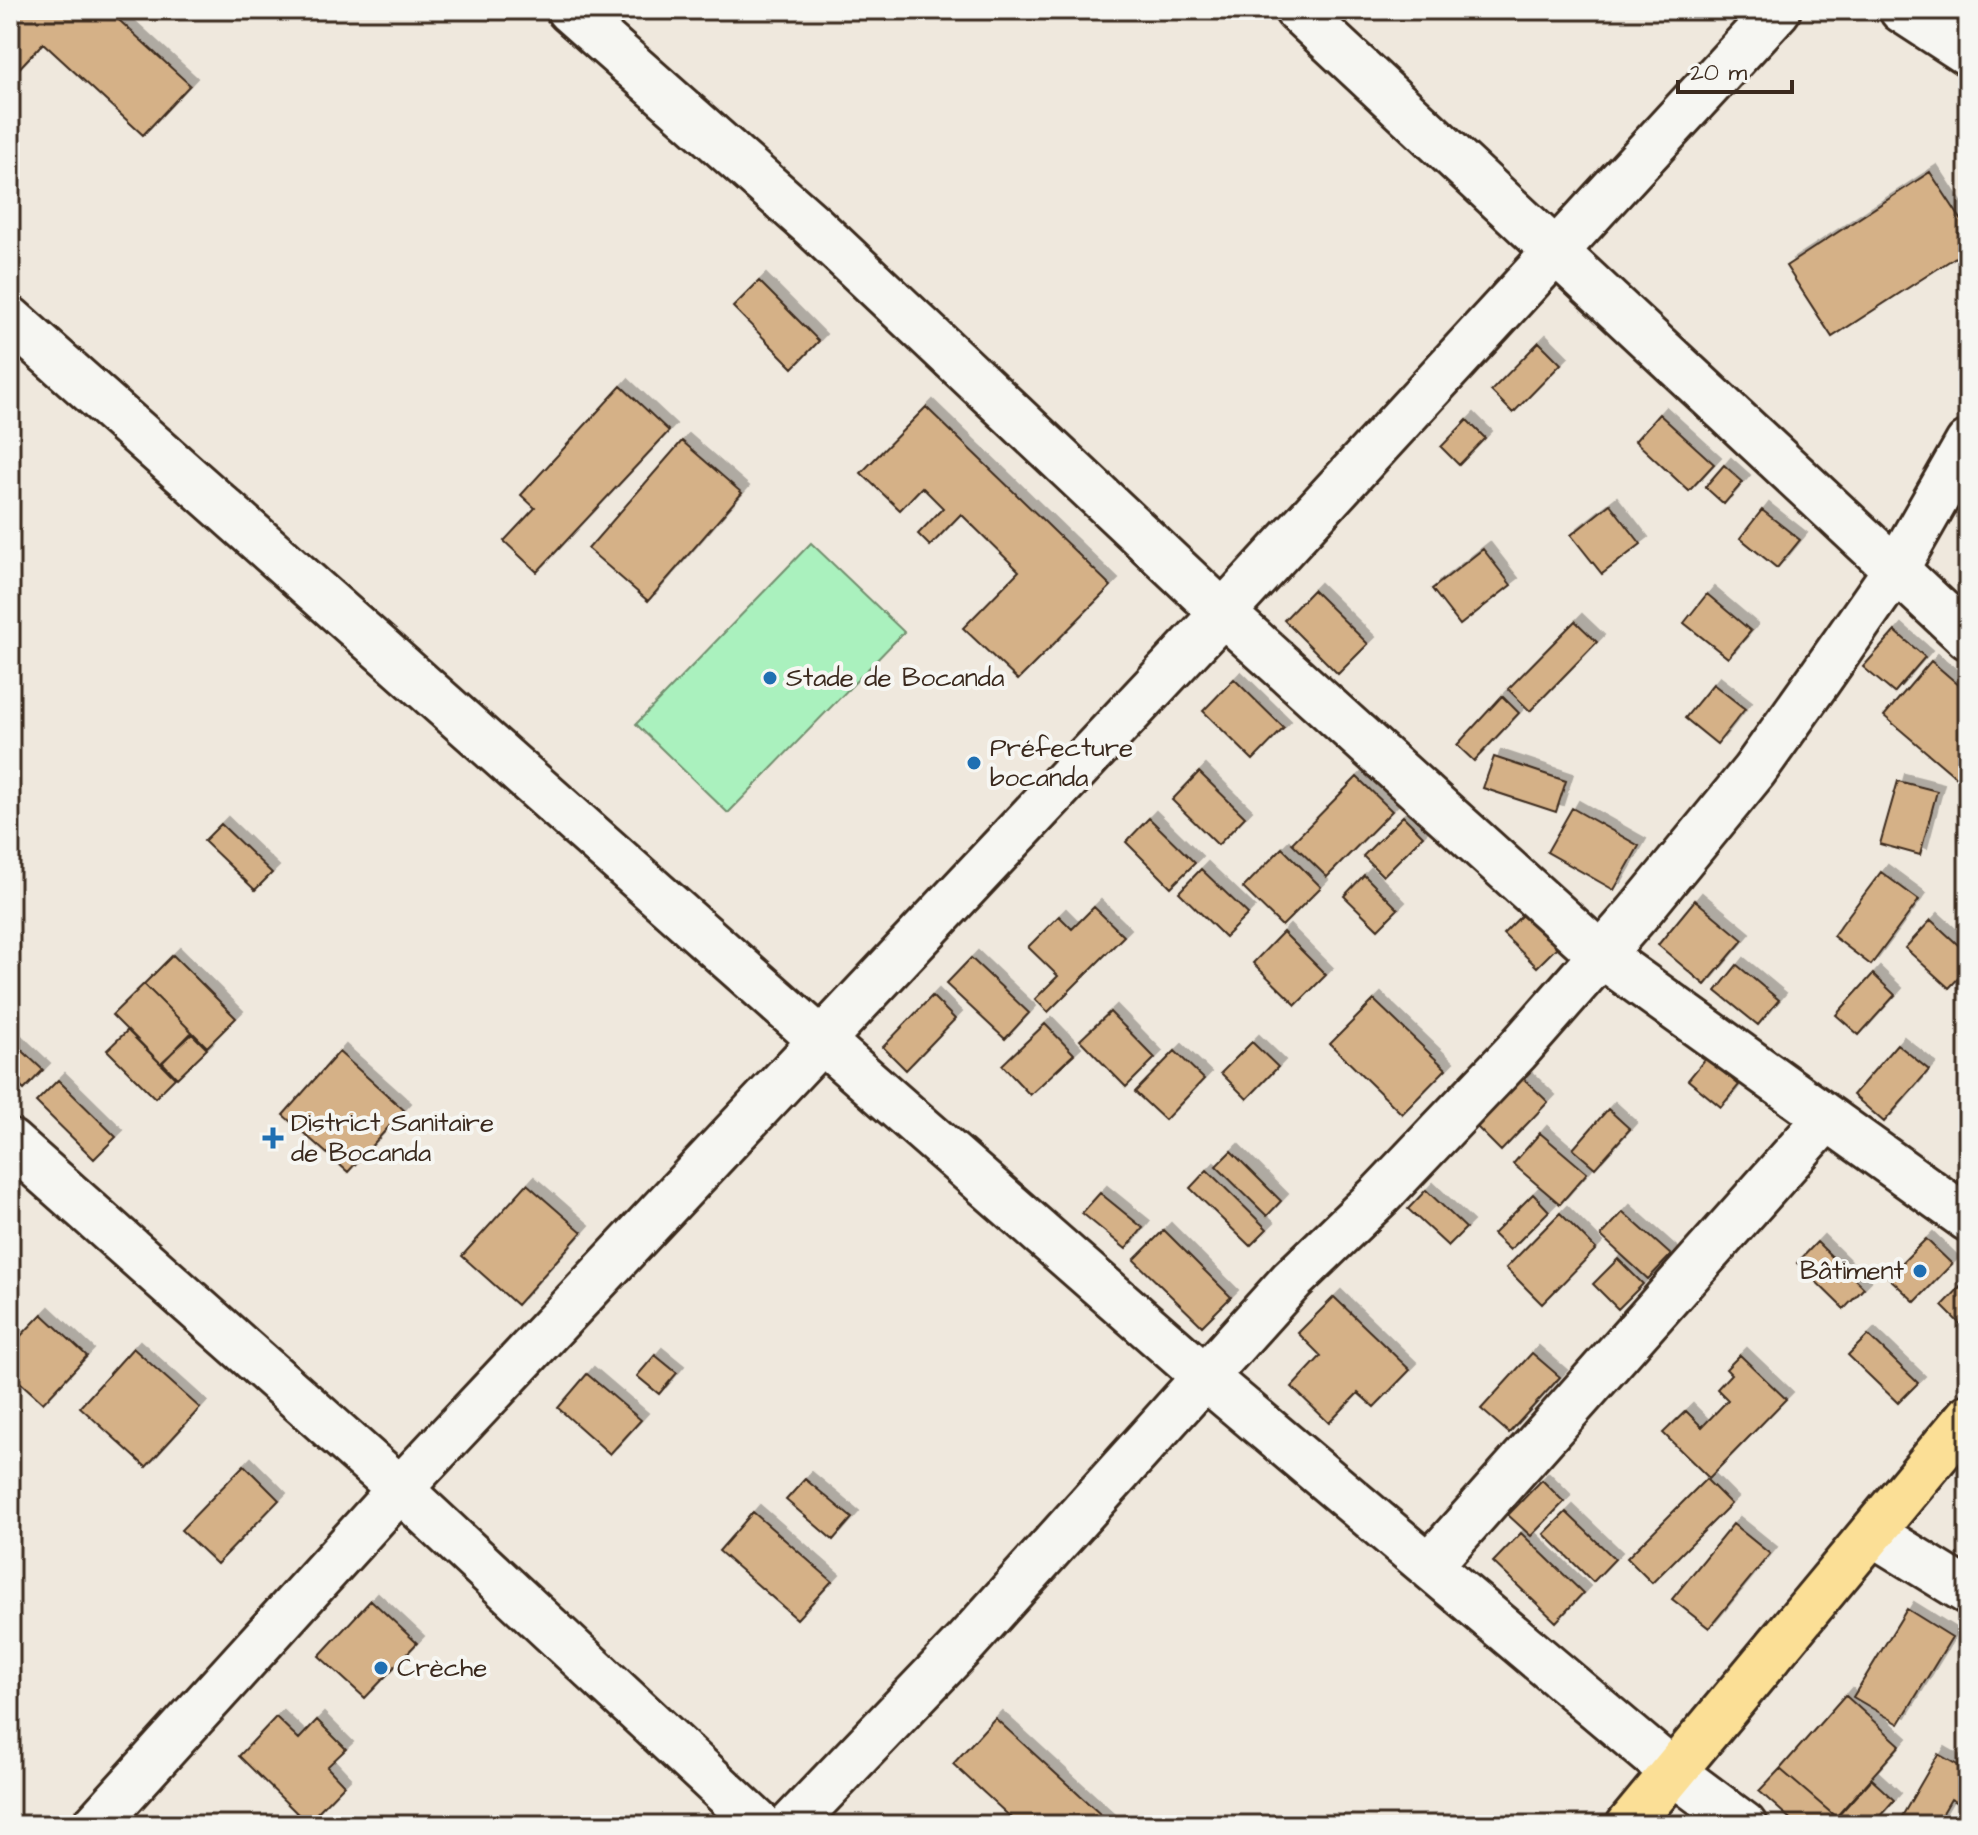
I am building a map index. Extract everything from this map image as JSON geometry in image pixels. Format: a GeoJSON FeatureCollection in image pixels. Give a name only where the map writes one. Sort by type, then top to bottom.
{"type":"FeatureCollection","features":[{"type":"Feature","properties":{"kind":"main road"},"geometry":{"type":"LineString","coordinates":[[1629,1825],[1968,1417]]}},
{"type":"Feature","properties":{"kind":"street"},"geometry":{"type":"LineString","coordinates":[[569,10],[814,227],[1223,613],[1601,955],[1968,1219]]}},
{"type":"Feature","properties":{"kind":"street"},"geometry":{"type":"LineString","coordinates":[[1297,10],[1968,637]]}},
{"type":"Feature","properties":{"kind":"street"},"geometry":{"type":"LineString","coordinates":[[95,1825],[400,1489],[1223,613],[1778,10]]}},
{"type":"Feature","properties":{"kind":"street"},"geometry":{"type":"LineString","coordinates":[[1902,10],[1968,53]]}},
{"type":"Feature","properties":{"kind":"street"},"geometry":{"type":"LineString","coordinates":[[10,319],[1205,1377],[1673,1772],[1744,1825]]}},
{"type":"Feature","properties":{"kind":"street"},"geometry":{"type":"LineString","coordinates":[[791,1825],[966,1642],[1292,1280],[1381,1194],[1517,1051],[1601,955],[1754,771],[1896,569],[1968,443]]}},
{"type":"Feature","properties":{"kind":"street"},"geometry":{"type":"LineString","coordinates":[[1429,1566],[1826,1119]]}},
{"type":"Feature","properties":{"kind":"street"},"geometry":{"type":"LineString","coordinates":[[10,1142],[400,1489],[760,1825]]}},
{"type":"Feature","properties":{"kind":"street"},"geometry":{"type":"LineString","coordinates":[[1872,1533],[1968,1592]]}},
{"type":"Feature","properties":{"kind":"green space","name":"Stade de Bocanda"},"geometry":{"type":"Polygon","coordinates":[[[811,543],[904,632],[728,813],[636,724],[811,543]]]}},
{"type":"Feature","properties":{"kind":"building"},"geometry":{"type":"Polygon","coordinates":[[[10,10],[108,10],[190,85],[143,135],[43,43],[10,78],[10,10]]]}},
{"type":"Feature","properties":{"kind":"building"},"geometry":{"type":"Polygon","coordinates":[[[1930,172],[1968,230],[1968,249],[1832,337],[1786,266],[1930,172]]]}},
{"type":"Feature","properties":{"kind":"building"},"geometry":{"type":"Polygon","coordinates":[[[759,281],[819,341],[793,368],[733,307],[759,281]]]}},
{"type":"Feature","properties":{"kind":"building"},"geometry":{"type":"Polygon","coordinates":[[[1539,342],[1561,364],[1513,413],[1491,391],[1539,342]]]}},
{"type":"Feature","properties":{"kind":"building"},"geometry":{"type":"Polygon","coordinates":[[[621,386],[669,431],[537,572],[504,541],[535,508],[521,495],[621,386]]]}},
{"type":"Feature","properties":{"kind":"building"},"geometry":{"type":"Polygon","coordinates":[[[926,407],[1111,586],[1018,680],[963,628],[1019,571],[961,514],[930,546],[918,534],[943,508],[922,487],[900,510],[861,473],[926,407]]]}},
{"type":"Feature","properties":{"kind":"building"},"geometry":{"type":"Polygon","coordinates":[[[1659,414],[1714,464],[1689,491],[1635,441],[1659,414]]]}},
{"type":"Feature","properties":{"kind":"building"},"geometry":{"type":"Polygon","coordinates":[[[1467,420],[1485,438],[1459,465],[1441,447],[1467,420]]]}},
{"type":"Feature","properties":{"kind":"building"},"geometry":{"type":"Polygon","coordinates":[[[682,441],[742,493],[648,601],[588,549],[682,441]]]}},
{"type":"Feature","properties":{"kind":"building"},"geometry":{"type":"Polygon","coordinates":[[[1724,465],[1743,482],[1724,504],[1705,487],[1724,465]]]}},
{"type":"Feature","properties":{"kind":"building"},"geometry":{"type":"Polygon","coordinates":[[[1610,504],[1641,544],[1602,574],[1571,535],[1610,504]]]}},
{"type":"Feature","properties":{"kind":"building"},"geometry":{"type":"Polygon","coordinates":[[[1762,510],[1800,540],[1777,568],[1740,538],[1762,510]]]}},
{"type":"Feature","properties":{"kind":"building"},"geometry":{"type":"Polygon","coordinates":[[[1483,549],[1511,585],[1460,625],[1432,589],[1483,549]]]}},
{"type":"Feature","properties":{"kind":"building"},"geometry":{"type":"Polygon","coordinates":[[[1313,590],[1368,644],[1338,674],[1284,620],[1313,590]]]}},
{"type":"Feature","properties":{"kind":"building"},"geometry":{"type":"Polygon","coordinates":[[[1707,594],[1751,631],[1728,658],[1684,623],[1707,594]]]}},
{"type":"Feature","properties":{"kind":"building"},"geometry":{"type":"Polygon","coordinates":[[[1575,621],[1597,642],[1530,711],[1508,689],[1575,621]]]}},
{"type":"Feature","properties":{"kind":"building"},"geometry":{"type":"Polygon","coordinates":[[[1895,631],[1925,657],[1894,693],[1863,667],[1895,631]]]}},
{"type":"Feature","properties":{"kind":"building"},"geometry":{"type":"Polygon","coordinates":[[[1931,661],[1968,693],[1968,765],[1957,778],[1884,716],[1931,661]]]}},
{"type":"Feature","properties":{"kind":"building"},"geometry":{"type":"Polygon","coordinates":[[[1234,679],[1284,728],[1253,760],[1203,711],[1234,679]]]}},
{"type":"Feature","properties":{"kind":"building"},"geometry":{"type":"Polygon","coordinates":[[[1713,684],[1745,709],[1717,744],[1685,718],[1713,684]]]}},
{"type":"Feature","properties":{"kind":"building"},"geometry":{"type":"Polygon","coordinates":[[[1502,696],[1519,713],[1474,761],[1457,745],[1502,696]]]}},
{"type":"Feature","properties":{"kind":"building"},"geometry":{"type":"Polygon","coordinates":[[[1494,757],[1566,781],[1556,812],[1483,788],[1494,757]]]}},
{"type":"Feature","properties":{"kind":"building"},"geometry":{"type":"Polygon","coordinates":[[[1199,772],[1245,817],[1218,845],[1172,800],[1199,772]]]}},
{"type":"Feature","properties":{"kind":"building"},"geometry":{"type":"Polygon","coordinates":[[[1357,777],[1392,811],[1327,877],[1292,843],[1357,777]]]}},
{"type":"Feature","properties":{"kind":"building"},"geometry":{"type":"Polygon","coordinates":[[[1898,781],[1937,791],[1920,855],[1880,844],[1898,781]]]}},
{"type":"Feature","properties":{"kind":"building"},"geometry":{"type":"Polygon","coordinates":[[[1572,808],[1639,846],[1614,890],[1547,852],[1572,808]]]}},
{"type":"Feature","properties":{"kind":"building"},"geometry":{"type":"Polygon","coordinates":[[[1403,816],[1423,836],[1383,876],[1363,856],[1403,816]]]}},
{"type":"Feature","properties":{"kind":"building"},"geometry":{"type":"Polygon","coordinates":[[[1149,818],[1195,863],[1171,887],[1126,842],[1149,818]]]}},
{"type":"Feature","properties":{"kind":"building"},"geometry":{"type":"Polygon","coordinates":[[[221,824],[272,873],[255,890],[204,841],[221,824]]]}},
{"type":"Feature","properties":{"kind":"building"},"geometry":{"type":"Polygon","coordinates":[[[1282,848],[1321,887],[1282,926],[1243,888],[1282,848]]]}},
{"type":"Feature","properties":{"kind":"building"},"geometry":{"type":"Polygon","coordinates":[[[1201,869],[1248,914],[1225,937],[1179,892],[1201,869]]]}},
{"type":"Feature","properties":{"kind":"building"},"geometry":{"type":"Polygon","coordinates":[[[1881,872],[1919,900],[1871,965],[1833,936],[1881,872]]]}},
{"type":"Feature","properties":{"kind":"building"},"geometry":{"type":"Polygon","coordinates":[[[1364,875],[1398,909],[1378,929],[1344,896],[1364,875]]]}},
{"type":"Feature","properties":{"kind":"building"},"geometry":{"type":"Polygon","coordinates":[[[1695,900],[1743,940],[1705,985],[1658,945],[1695,900]]]}},
{"type":"Feature","properties":{"kind":"building"},"geometry":{"type":"Polygon","coordinates":[[[1094,907],[1124,936],[1048,1012],[1035,999],[1058,976],[1028,947],[1059,916],[1072,929],[1094,907]]]}},
{"type":"Feature","properties":{"kind":"building"},"geometry":{"type":"Polygon","coordinates":[[[1526,911],[1561,943],[1537,967],[1503,934],[1526,911]]]}},
{"type":"Feature","properties":{"kind":"building"},"geometry":{"type":"Polygon","coordinates":[[[1931,920],[1968,954],[1968,968],[1949,988],[1905,948],[1931,920]]]}},
{"type":"Feature","properties":{"kind":"building"},"geometry":{"type":"Polygon","coordinates":[[[1283,932],[1326,975],[1296,1005],[1253,963],[1283,932]]]}},
{"type":"Feature","properties":{"kind":"building"},"geometry":{"type":"Polygon","coordinates":[[[173,955],[236,1018],[207,1047],[144,984],[173,955]]]}},
{"type":"Feature","properties":{"kind":"building"},"geometry":{"type":"Polygon","coordinates":[[[971,958],[1029,1013],[1005,1039],[946,984],[971,958]]]}},
{"type":"Feature","properties":{"kind":"building"},"geometry":{"type":"Polygon","coordinates":[[[1737,965],[1779,1000],[1758,1025],[1716,991],[1737,965]]]}},
{"type":"Feature","properties":{"kind":"building"},"geometry":{"type":"Polygon","coordinates":[[[1873,974],[1895,995],[1859,1035],[1836,1015],[1873,974]]]}},
{"type":"Feature","properties":{"kind":"building"},"geometry":{"type":"Polygon","coordinates":[[[144,984],[192,1032],[161,1064],[112,1015],[144,984]]]}},
{"type":"Feature","properties":{"kind":"building"},"geometry":{"type":"Polygon","coordinates":[[[932,996],[955,1019],[906,1070],[883,1047],[932,996]]]}},
{"type":"Feature","properties":{"kind":"building"},"geometry":{"type":"Polygon","coordinates":[[[1374,1000],[1446,1069],[1402,1114],[1330,1044],[1374,1000]]]}},
{"type":"Feature","properties":{"kind":"building"},"geometry":{"type":"Polygon","coordinates":[[[1110,1012],[1155,1058],[1126,1087],[1080,1040],[1110,1012]]]}},
{"type":"Feature","properties":{"kind":"building"},"geometry":{"type":"Polygon","coordinates":[[[1045,1024],[1074,1054],[1030,1095],[1002,1065],[1045,1024]]]}},
{"type":"Feature","properties":{"kind":"building"},"geometry":{"type":"Polygon","coordinates":[[[128,1030],[175,1078],[155,1098],[107,1050],[128,1030]]]}},
{"type":"Feature","properties":{"kind":"building"},"geometry":{"type":"Polygon","coordinates":[[[192,1034],[207,1049],[177,1078],[162,1062],[192,1034]]]}},
{"type":"Feature","properties":{"kind":"building"},"geometry":{"type":"Polygon","coordinates":[[[10,1039],[43,1070],[24,1090],[10,1077],[10,1039]]]}},
{"type":"Feature","properties":{"kind":"building"},"geometry":{"type":"Polygon","coordinates":[[[1252,1042],[1278,1067],[1247,1099],[1221,1073],[1252,1042]]]}},
{"type":"Feature","properties":{"kind":"building"},"geometry":{"type":"Polygon","coordinates":[[[1897,1044],[1929,1070],[1884,1122],[1853,1095],[1897,1044]]]}},
{"type":"Feature","properties":{"kind":"building"},"geometry":{"type":"Polygon","coordinates":[[[1175,1051],[1204,1079],[1165,1120],[1135,1092],[1175,1051]]]}},
{"type":"Feature","properties":{"kind":"building"},"geometry":{"type":"Polygon","coordinates":[[[339,1052],[404,1110],[348,1172],[283,1115],[339,1052]]]}},
{"type":"Feature","properties":{"kind":"building"},"geometry":{"type":"Polygon","coordinates":[[[1706,1058],[1739,1085],[1721,1107],[1688,1080],[1706,1058]]]}},
{"type":"Feature","properties":{"kind":"building"},"geometry":{"type":"Polygon","coordinates":[[[1520,1075],[1548,1102],[1501,1151],[1473,1123],[1520,1075]]]}},
{"type":"Feature","properties":{"kind":"building"},"geometry":{"type":"Polygon","coordinates":[[[58,1080],[116,1137],[94,1159],[36,1102],[58,1080]]]}},
{"type":"Feature","properties":{"kind":"building"},"geometry":{"type":"Polygon","coordinates":[[[1608,1109],[1630,1129],[1595,1168],[1573,1149],[1608,1109]]]}},
{"type":"Feature","properties":{"kind":"building"},"geometry":{"type":"Polygon","coordinates":[[[1540,1133],[1587,1173],[1560,1204],[1513,1164],[1540,1133]]]}},
{"type":"Feature","properties":{"kind":"building"},"geometry":{"type":"Polygon","coordinates":[[[1231,1151],[1281,1201],[1267,1216],[1216,1166],[1231,1151]]]}},
{"type":"Feature","properties":{"kind":"building"},"geometry":{"type":"Polygon","coordinates":[[[1207,1170],[1267,1229],[1250,1246],[1190,1188],[1207,1170]]]}},
{"type":"Feature","properties":{"kind":"building"},"geometry":{"type":"Polygon","coordinates":[[[527,1184],[582,1232],[517,1305],[462,1256],[527,1184]]]}},
{"type":"Feature","properties":{"kind":"building"},"geometry":{"type":"Polygon","coordinates":[[[1426,1190],[1466,1228],[1448,1246],[1408,1209],[1426,1190]]]}},
{"type":"Feature","properties":{"kind":"building"},"geometry":{"type":"Polygon","coordinates":[[[1100,1193],[1143,1228],[1126,1249],[1082,1213],[1100,1193]]]}},
{"type":"Feature","properties":{"kind":"building"},"geometry":{"type":"Polygon","coordinates":[[[1533,1194],[1549,1211],[1510,1250],[1493,1234],[1533,1194]]]}},
{"type":"Feature","properties":{"kind":"building"},"geometry":{"type":"Polygon","coordinates":[[[1623,1212],[1671,1255],[1648,1279],[1601,1236],[1623,1212]]]}},
{"type":"Feature","properties":{"kind":"building"},"geometry":{"type":"Polygon","coordinates":[[[1560,1213],[1596,1249],[1542,1304],[1506,1268],[1560,1213]]]}},
{"type":"Feature","properties":{"kind":"building"},"geometry":{"type":"Polygon","coordinates":[[[1164,1230],[1231,1297],[1202,1326],[1134,1260],[1164,1230]]]}},
{"type":"Feature","properties":{"kind":"building","name":"Bâtiment"},"geometry":{"type":"Polygon","coordinates":[[[1926,1239],[1952,1264],[1915,1302],[1888,1277],[1926,1239]]]}},
{"type":"Feature","properties":{"kind":"building","name":"Bâtiment"},"geometry":{"type":"Polygon","coordinates":[[[1926,1239],[1952,1264],[1915,1302],[1888,1277],[1926,1239]]]}},
{"type":"Feature","properties":{"kind":"building"},"geometry":{"type":"Polygon","coordinates":[[[1817,1242],[1864,1288],[1844,1309],[1797,1263],[1817,1242]]]}},
{"type":"Feature","properties":{"kind":"building"},"geometry":{"type":"Polygon","coordinates":[[[1618,1259],[1643,1284],[1618,1309],[1593,1284],[1618,1259]]]}},
{"type":"Feature","properties":{"kind":"building"},"geometry":{"type":"Polygon","coordinates":[[[1968,1279],[1968,1328],[1966,1330],[1942,1306],[1968,1279]]]}},
{"type":"Feature","properties":{"kind":"building"},"geometry":{"type":"Polygon","coordinates":[[[1334,1297],[1410,1370],[1374,1407],[1358,1393],[1329,1423],[1292,1387],[1321,1356],[1298,1333],[1334,1297]]]}},
{"type":"Feature","properties":{"kind":"building"},"geometry":{"type":"Polygon","coordinates":[[[42,1314],[87,1356],[43,1403],[10,1373],[10,1347],[42,1314]]]}},
{"type":"Feature","properties":{"kind":"building"},"geometry":{"type":"Polygon","coordinates":[[[1868,1335],[1918,1383],[1898,1403],[1848,1355],[1868,1335]]]}},
{"type":"Feature","properties":{"kind":"building"},"geometry":{"type":"Polygon","coordinates":[[[133,1348],[200,1408],[146,1467],[80,1407],[133,1348]]]}},
{"type":"Feature","properties":{"kind":"building"},"geometry":{"type":"Polygon","coordinates":[[[1532,1353],[1560,1377],[1509,1433],[1481,1409],[1532,1353]]]}},
{"type":"Feature","properties":{"kind":"building"},"geometry":{"type":"Polygon","coordinates":[[[655,1355],[677,1373],[659,1394],[637,1376],[655,1355]]]}},
{"type":"Feature","properties":{"kind":"building"},"geometry":{"type":"Polygon","coordinates":[[[1740,1355],[1786,1399],[1709,1478],[1663,1433],[1686,1411],[1702,1427],[1728,1400],[1717,1389],[1731,1374],[1726,1369],[1740,1355]]]}},
{"type":"Feature","properties":{"kind":"building"},"geometry":{"type":"Polygon","coordinates":[[[587,1374],[641,1420],[610,1454],[558,1408],[587,1374]]]}},
{"type":"Feature","properties":{"kind":"building"},"geometry":{"type":"Polygon","coordinates":[[[244,1465],[279,1500],[217,1564],[181,1530],[244,1465]]]}},
{"type":"Feature","properties":{"kind":"building"},"geometry":{"type":"Polygon","coordinates":[[[805,1479],[852,1518],[833,1540],[786,1500],[805,1479]]]}},
{"type":"Feature","properties":{"kind":"building"},"geometry":{"type":"Polygon","coordinates":[[[1706,1479],[1731,1504],[1652,1583],[1627,1558],[1706,1479]]]}},
{"type":"Feature","properties":{"kind":"building"},"geometry":{"type":"Polygon","coordinates":[[[1542,1480],[1564,1502],[1531,1536],[1508,1515],[1542,1480]]]}},
{"type":"Feature","properties":{"kind":"building"},"geometry":{"type":"Polygon","coordinates":[[[753,1512],[832,1581],[797,1619],[719,1551],[753,1512]]]}},
{"type":"Feature","properties":{"kind":"building"},"geometry":{"type":"Polygon","coordinates":[[[1566,1512],[1615,1559],[1593,1582],[1544,1534],[1566,1512]]]}},
{"type":"Feature","properties":{"kind":"building"},"geometry":{"type":"Polygon","coordinates":[[[1733,1524],[1770,1554],[1709,1628],[1672,1599],[1733,1524]]]}},
{"type":"Feature","properties":{"kind":"building"},"geometry":{"type":"Polygon","coordinates":[[[1521,1533],[1583,1593],[1556,1622],[1493,1562],[1521,1533]]]}},
{"type":"Feature","properties":{"kind":"building"},"geometry":{"type":"Polygon","coordinates":[[[371,1600],[417,1643],[365,1698],[319,1656],[371,1600]]]}},
{"type":"Feature","properties":{"kind":"building"},"geometry":{"type":"Polygon","coordinates":[[[1907,1609],[1952,1637],[1899,1724],[1853,1697],[1907,1609]]]}},
{"type":"Feature","properties":{"kind":"building"},"geometry":{"type":"Polygon","coordinates":[[[1845,1695],[1900,1745],[1836,1817],[1780,1769],[1845,1695]]]}},
{"type":"Feature","properties":{"kind":"building"},"geometry":{"type":"Polygon","coordinates":[[[276,1717],[299,1739],[317,1720],[346,1749],[327,1767],[344,1785],[307,1823],[239,1756],[276,1717]]]}},
{"type":"Feature","properties":{"kind":"building"},"geometry":{"type":"Polygon","coordinates":[[[995,1718],[1112,1825],[1019,1825],[953,1764],[995,1718]]]}},
{"type":"Feature","properties":{"kind":"building"},"geometry":{"type":"Polygon","coordinates":[[[1938,1754],[1968,1771],[1968,1808],[1951,1799],[1936,1825],[1897,1825],[1938,1754]]]}},
{"type":"Feature","properties":{"kind":"building"},"geometry":{"type":"Polygon","coordinates":[[[1780,1769],[1836,1817],[1828,1825],[1797,1825],[1759,1791],[1780,1769]]]}},
{"type":"Feature","properties":{"kind":"building"},"geometry":{"type":"Polygon","coordinates":[[[1871,1779],[1894,1800],[1872,1825],[1848,1825],[1838,1816],[1871,1779]]]}},
{"type":"Feature","properties":{"kind":"place","name":"Stade de Bocanda"},"geometry":{"type":"Point","coordinates":[770,678]}},
{"type":"Feature","properties":{"kind":"place","name":"Préfecture bocanda"},"geometry":{"type":"Point","coordinates":[974,763]}},
{"type":"Feature","properties":{"kind":"place","name":"District Sanitaire de Bocanda"},"geometry":{"type":"Point","coordinates":[273,1138]}},
{"type":"Feature","properties":{"kind":"place","name":"Bâtiment"},"geometry":{"type":"Point","coordinates":[1920,1271]}},
{"type":"Feature","properties":{"kind":"place","name":"Crèche"},"geometry":{"type":"Point","coordinates":[381,1668]}}]}
